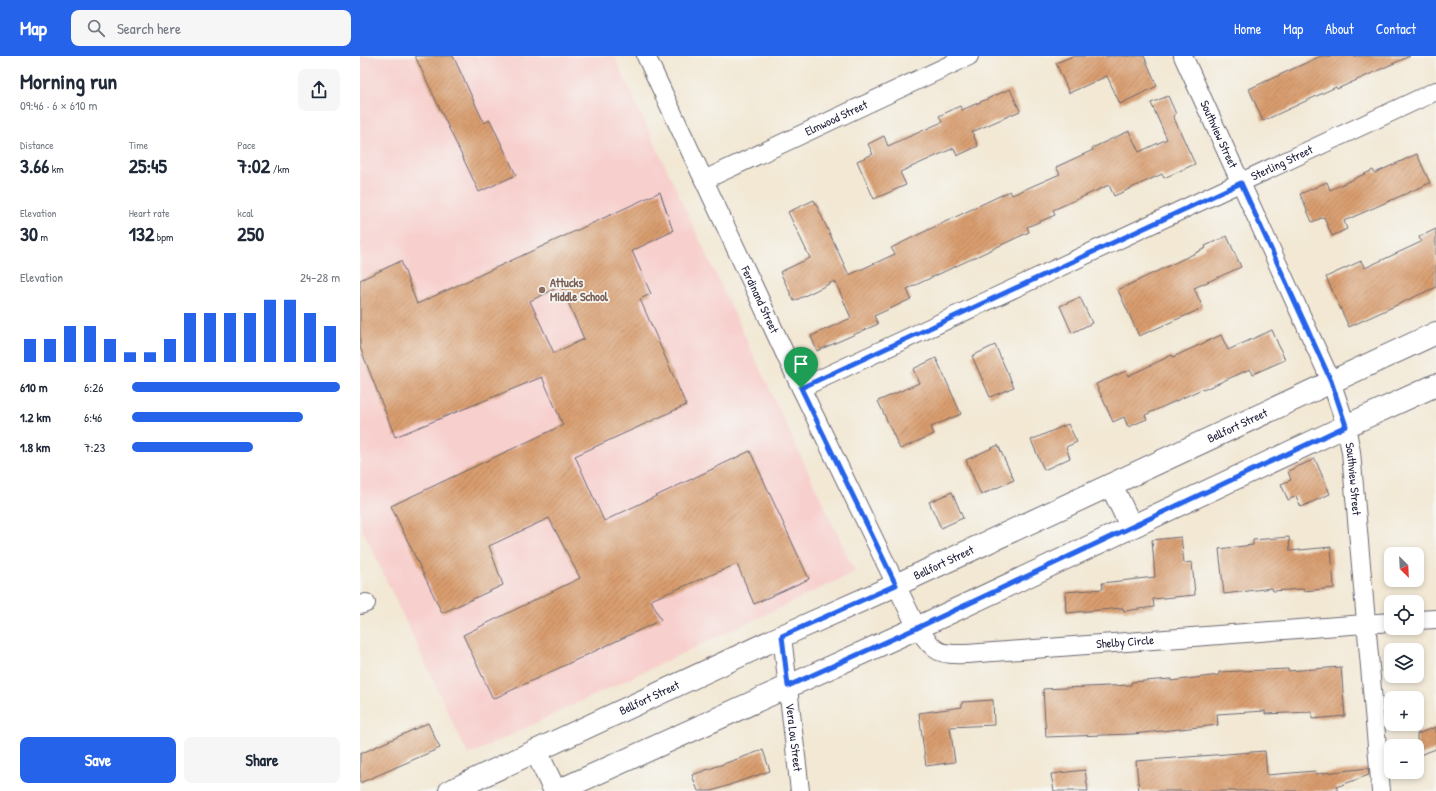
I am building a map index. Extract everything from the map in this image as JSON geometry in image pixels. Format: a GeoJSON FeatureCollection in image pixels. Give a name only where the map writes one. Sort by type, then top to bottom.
{"type":"FeatureCollection","features":[{"type":"Feature","properties":{"kind":"main road","name":"Bellfort Street"},"geometry":{"type":"LineString","coordinates":[[450,791],[1436,333]]}},
{"type":"Feature","properties":{"kind":"main road"},"geometry":{"type":"LineString","coordinates":[[536,751],[557,791],[917,628],[1131,526],[1436,385]]}},
{"type":"Feature","properties":{"kind":"main road"},"geometry":{"type":"LineString","coordinates":[[1111,485],[1131,526]]}},
{"type":"Feature","properties":{"kind":"street","name":"Ferdinand Street"},"geometry":{"type":"LineString","coordinates":[[646,56],[801,388],[896,585]]}},
{"type":"Feature","properties":{"kind":"street","name":"Elmwood Street"},"geometry":{"type":"LineString","coordinates":[[704,180],[969,56]]}},
{"type":"Feature","properties":{"kind":"street","name":"Southview Street"},"geometry":{"type":"LineString","coordinates":[[1183,56],[1331,381],[1346,426],[1351,452],[1381,791]]}},
{"type":"Feature","properties":{"kind":"street","name":"Sterling Street"},"geometry":{"type":"LineString","coordinates":[[801,388],[1436,92]]}},
{"type":"Feature","properties":{"kind":"street","name":"Shelby Circle"},"geometry":{"type":"LineString","coordinates":[[896,585],[917,628],[931,646],[938,652],[950,654],[1384,623]]}},
{"type":"Feature","properties":{"kind":"street"},"geometry":{"type":"LineString","coordinates":[[1424,619],[1436,618]]}},
{"type":"Feature","properties":{"kind":"street","name":"Vera Lou Street"},"geometry":{"type":"LineString","coordinates":[[782,636],[800,791]]}},
{"type":"Feature","properties":{"kind":"shaded area","name":"Attucks Middle School"},"geometry":{"type":"Polygon","coordinates":[[[360,56],[614,56],[855,572],[468,755],[360,524],[360,56]]]}},
{"type":"Feature","properties":{"kind":"building"},"geometry":{"type":"Polygon","coordinates":[[[415,56],[453,56],[484,123],[490,120],[516,175],[479,192],[415,56]]]}},
{"type":"Feature","properties":{"kind":"building"},"geometry":{"type":"Polygon","coordinates":[[[1073,56],[1144,56],[1157,86],[1120,104],[1107,76],[1069,93],[1056,63],[1073,56]]]}},
{"type":"Feature","properties":{"kind":"building"},"geometry":{"type":"Polygon","coordinates":[[[1321,56],[1410,56],[1337,89],[1336,87],[1263,121],[1249,89],[1321,56]]]}},
{"type":"Feature","properties":{"kind":"building"},"geometry":{"type":"Polygon","coordinates":[[[1010,89],[1020,111],[972,132],[978,146],[957,156],[954,148],[900,172],[906,185],[874,199],[857,161],[873,154],[868,144],[884,136],[888,146],[942,122],[939,116],[960,106],[962,110],[1010,89]]]}},
{"type":"Feature","properties":{"kind":"building"},"geometry":{"type":"Polygon","coordinates":[[[1168,96],[1176,114],[1173,116],[1195,164],[1164,178],[1162,174],[1114,196],[1109,185],[1053,210],[1055,215],[1027,227],[1029,232],[907,289],[911,299],[874,316],[878,324],[817,351],[811,336],[851,318],[835,281],[794,301],[780,272],[810,258],[788,212],[814,200],[849,275],[895,254],[891,248],[928,230],[1010,191],[1012,195],[1060,174],[1056,167],[1129,131],[1139,152],[1167,139],[1151,103],[1168,96]]]}},
{"type":"Feature","properties":{"kind":"building"},"geometry":{"type":"Polygon","coordinates":[[[1417,154],[1430,183],[1344,221],[1347,229],[1332,236],[1324,217],[1312,222],[1300,194],[1327,182],[1330,190],[1373,170],[1375,173],[1417,154]]]}},
{"type":"Feature","properties":{"kind":"building"},"geometry":{"type":"Polygon","coordinates":[[[660,192],[673,231],[632,251],[651,294],[640,299],[686,405],[575,456],[604,521],[750,451],[809,579],[754,604],[737,564],[651,600],[661,620],[493,699],[463,635],[580,578],[549,518],[489,546],[503,585],[442,613],[391,506],[563,425],[542,377],[395,437],[360,347],[360,280],[401,261],[417,304],[660,192]],[[561,286],[530,301],[554,353],[584,339],[561,286]]]}},
{"type":"Feature","properties":{"kind":"building"},"geometry":{"type":"Polygon","coordinates":[[[1436,229],[1436,287],[1349,327],[1326,277],[1361,261],[1365,268],[1421,242],[1419,237],[1436,229]]]}},
{"type":"Feature","properties":{"kind":"building"},"geometry":{"type":"Polygon","coordinates":[[[1227,236],[1241,267],[1194,288],[1203,308],[1139,336],[1118,290],[1206,248],[1205,246],[1227,236]]]}},
{"type":"Feature","properties":{"kind":"building"},"geometry":{"type":"Polygon","coordinates":[[[1080,297],[1092,323],[1072,333],[1060,306],[1080,297]]]}},
{"type":"Feature","properties":{"kind":"building"},"geometry":{"type":"Polygon","coordinates":[[[1272,330],[1285,360],[1253,374],[1250,369],[1203,390],[1202,389],[1145,415],[1147,419],[1128,427],[1124,417],[1113,422],[1096,384],[1126,371],[1128,376],[1172,355],[1173,357],[1221,335],[1228,350],[1272,330]]]}},
{"type":"Feature","properties":{"kind":"building"},"geometry":{"type":"Polygon","coordinates":[[[995,345],[1014,387],[990,397],[972,356],[995,345]]]}},
{"type":"Feature","properties":{"kind":"building"},"geometry":{"type":"Polygon","coordinates":[[[936,358],[961,414],[931,427],[934,434],[900,449],[878,401],[919,383],[913,369],[936,358]]]}},
{"type":"Feature","properties":{"kind":"building"},"geometry":{"type":"Polygon","coordinates":[[[1068,424],[1077,442],[1066,447],[1070,458],[1044,470],[1031,440],[1068,424]]]}},
{"type":"Feature","properties":{"kind":"building"},"geometry":{"type":"Polygon","coordinates":[[[998,445],[1014,480],[981,495],[966,460],[998,445]]]}},
{"type":"Feature","properties":{"kind":"building"},"geometry":{"type":"Polygon","coordinates":[[[1315,459],[1330,494],[1301,507],[1296,496],[1288,500],[1281,484],[1291,480],[1288,471],[1315,459]]]}},
{"type":"Feature","properties":{"kind":"building"},"geometry":{"type":"Polygon","coordinates":[[[952,492],[963,518],[941,528],[929,502],[952,492]]]}},
{"type":"Feature","properties":{"kind":"building"},"geometry":{"type":"Polygon","coordinates":[[[1181,537],[1184,563],[1192,562],[1195,595],[1153,599],[1154,607],[1124,611],[1123,608],[1066,613],[1065,592],[1103,589],[1102,583],[1155,577],[1152,540],[1181,537]]]}},
{"type":"Feature","properties":{"kind":"building"},"geometry":{"type":"Polygon","coordinates":[[[1289,537],[1290,551],[1331,547],[1334,588],[1304,591],[1303,589],[1273,591],[1272,588],[1224,594],[1219,549],[1253,545],[1253,540],[1289,537]]]}},
{"type":"Feature","properties":{"kind":"building"},"geometry":{"type":"Polygon","coordinates":[[[1341,667],[1345,716],[1312,719],[1312,712],[1265,714],[1265,711],[1217,714],[1218,725],[1133,734],[1046,737],[1043,689],[1131,685],[1131,682],[1171,679],[1171,681],[1219,675],[1219,672],[1288,669],[1288,671],[1341,667]]]}},
{"type":"Feature","properties":{"kind":"building"},"geometry":{"type":"Polygon","coordinates":[[[993,700],[994,725],[950,727],[955,762],[926,766],[919,713],[962,707],[962,702],[993,700]]]}},
{"type":"Feature","properties":{"kind":"building"},"geometry":{"type":"Polygon","coordinates":[[[428,723],[440,748],[360,783],[360,754],[428,723]]]}},
{"type":"Feature","properties":{"kind":"building"},"geometry":{"type":"Polygon","coordinates":[[[1436,727],[1436,749],[1424,753],[1424,739],[1417,739],[1417,734],[1436,727]]]}},
{"type":"Feature","properties":{"kind":"building"},"geometry":{"type":"Polygon","coordinates":[[[763,750],[770,771],[712,791],[698,791],[692,775],[763,750]]]}},
{"type":"Feature","properties":{"kind":"building"},"geometry":{"type":"Polygon","coordinates":[[[1265,751],[1267,775],[1315,771],[1316,774],[1368,768],[1369,775],[1336,787],[1338,791],[1139,791],[1136,761],[1265,751]]]}},
{"type":"Feature","properties":{"kind":"building"},"geometry":{"type":"Polygon","coordinates":[[[1085,770],[1088,791],[1054,791],[1051,774],[1085,770]]]}},
{"type":"Feature","properties":{"kind":"place","name":"Attucks Middle School"},"geometry":{"type":"Point","coordinates":[542,290]}},
{"type":"Feature","properties":{"kind":"route"},"geometry":{"type":"LineString","coordinates":[[1241,183],[1331,381],[1346,426],[917,628],[788,686],[782,636],[896,585],[801,388],[1241,183]]}}]}
